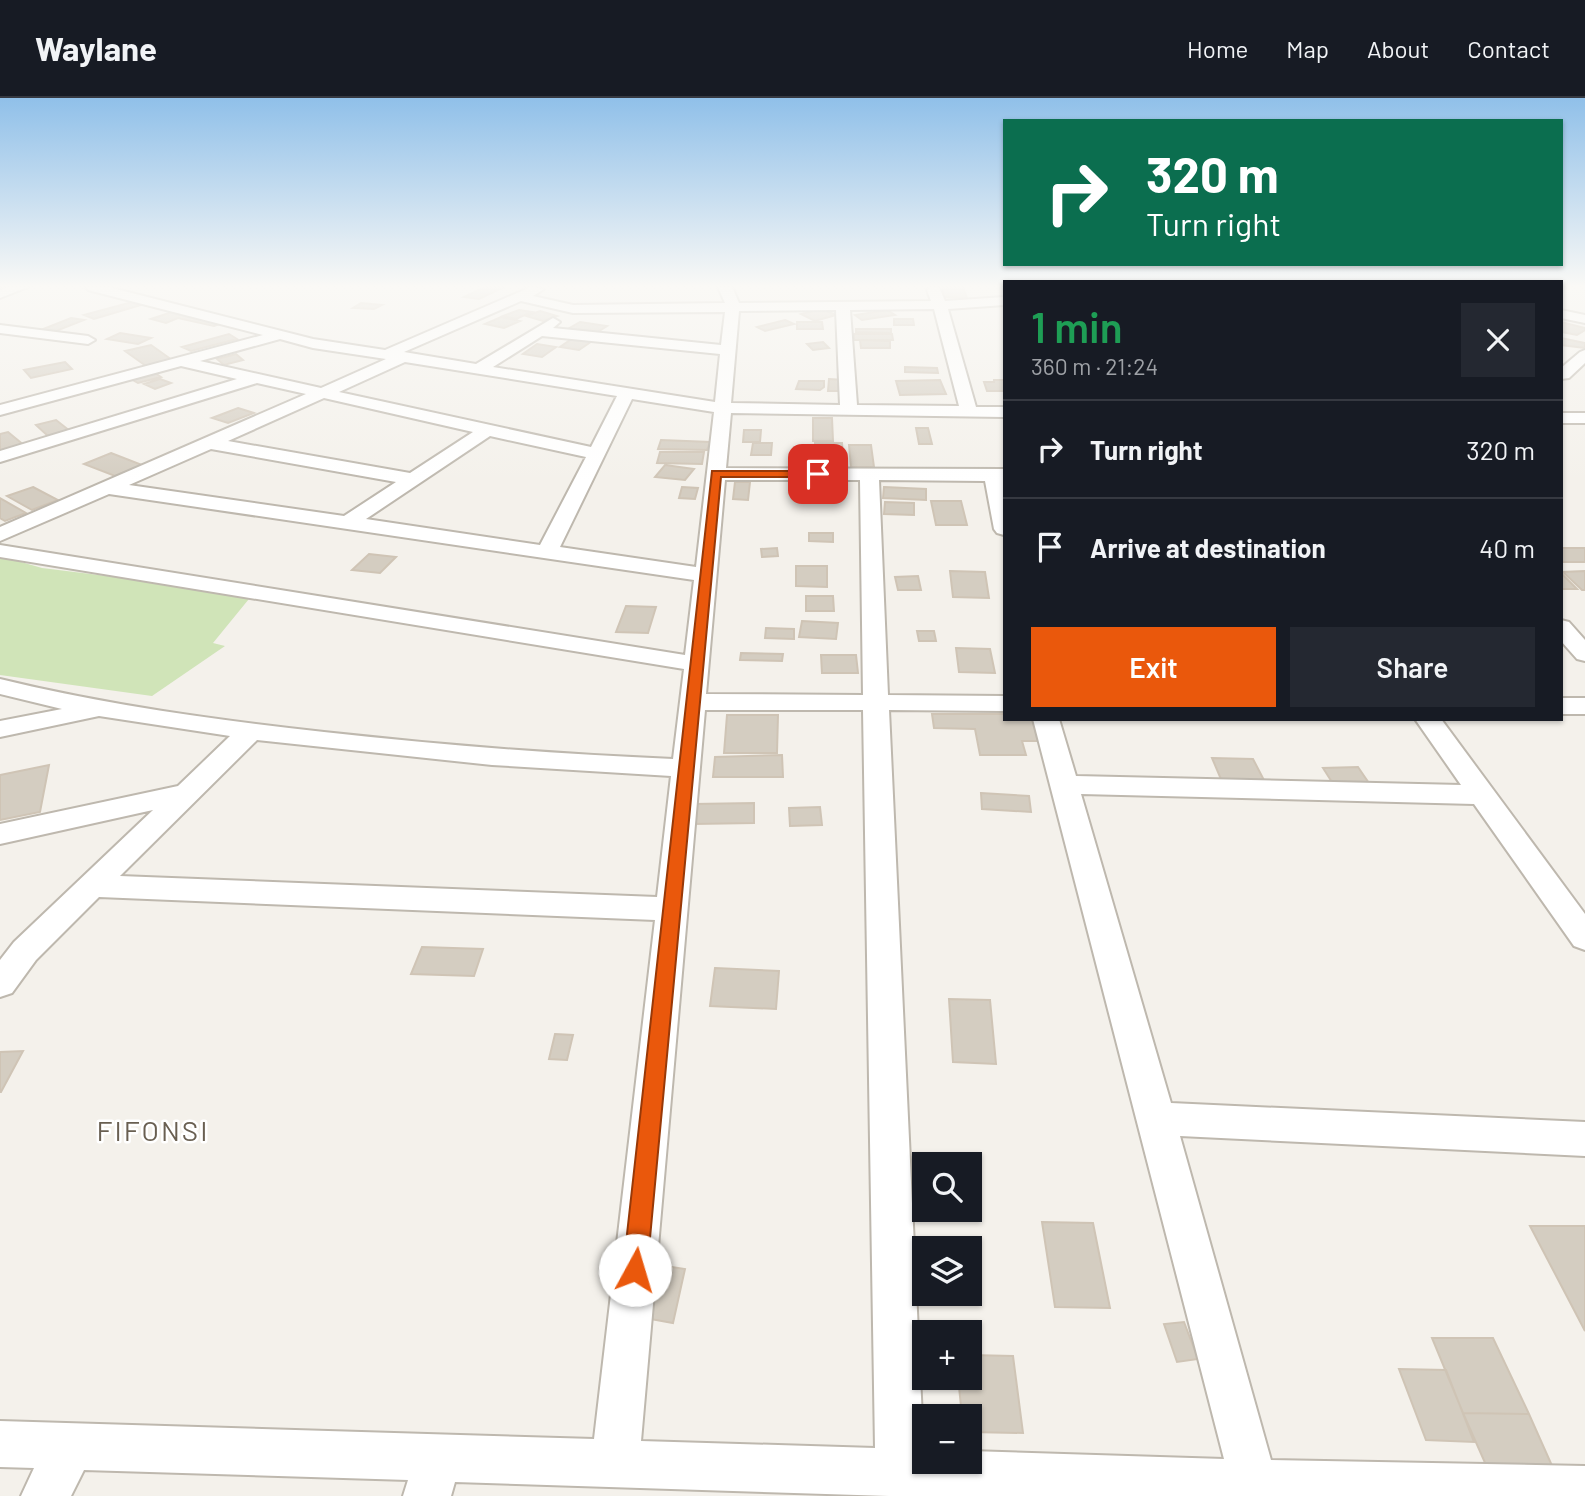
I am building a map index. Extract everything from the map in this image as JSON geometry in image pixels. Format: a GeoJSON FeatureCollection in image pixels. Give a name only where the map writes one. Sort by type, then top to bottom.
{"type":"FeatureCollection","features":[{"type":"Feature","properties":{"kind":"street"},"geometry":{"type":"LineString","coordinates":[[0,410],[213,352]]}},
{"type":"Feature","properties":{"kind":"street"},"geometry":{"type":"LineString","coordinates":[[371,352],[591,387],[624,398],[723,408],[1003,412]]}},
{"type":"Feature","properties":{"kind":"street"},"geometry":{"type":"LineString","coordinates":[[0,535],[322,393],[403,352]]}},
{"type":"Feature","properties":{"kind":"street"},"geometry":{"type":"LineString","coordinates":[[479,369],[505,352]]}},
{"type":"Feature","properties":{"kind":"street"},"geometry":{"type":"LineString","coordinates":[[615,1465],[729,352]]}},
{"type":"Feature","properties":{"kind":"street"},"geometry":{"type":"LineString","coordinates":[[845,352],[849,410]]}},
{"type":"Feature","properties":{"kind":"street"},"geometry":{"type":"LineString","coordinates":[[953,352],[969,412]]}},
{"type":"Feature","properties":{"kind":"street"},"geometry":{"type":"LineString","coordinates":[[1563,374],[1585,355]]}},
{"type":"Feature","properties":{"kind":"street"},"geometry":{"type":"LineString","coordinates":[[180,361],[596,454]]}},
{"type":"Feature","properties":{"kind":"street"},"geometry":{"type":"LineString","coordinates":[[1563,375],[1585,384]]}},
{"type":"Feature","properties":{"kind":"street"},"geometry":{"type":"LineString","coordinates":[[0,457],[256,378]]}},
{"type":"Feature","properties":{"kind":"street"},"geometry":{"type":"LineString","coordinates":[[547,552],[624,398]]}},
{"type":"Feature","properties":{"kind":"street"},"geometry":{"type":"LineString","coordinates":[[1563,418],[1585,418]]}},
{"type":"Feature","properties":{"kind":"street"},"geometry":{"type":"LineString","coordinates":[[347,523],[487,430]]}},
{"type":"Feature","properties":{"kind":"street"},"geometry":{"type":"LineString","coordinates":[[208,443],[413,479]]}},
{"type":"Feature","properties":{"kind":"street"},"geometry":{"type":"LineString","coordinates":[[716,474],[999,475],[1003,517]]}},
{"type":"Feature","properties":{"kind":"street"},"geometry":{"type":"LineString","coordinates":[[869,474],[899,1473]]}},
{"type":"Feature","properties":{"kind":"street"},"geometry":{"type":"LineString","coordinates":[[107,488],[706,575]]}},
{"type":"Feature","properties":{"kind":"street"},"geometry":{"type":"LineString","coordinates":[[0,551],[697,664]]}},
{"type":"Feature","properties":{"kind":"street"},"geometry":{"type":"LineString","coordinates":[[1563,629],[1585,654]]}},
{"type":"Feature","properties":{"kind":"street"},"geometry":{"type":"LineString","coordinates":[[0,686],[99,709],[251,731],[423,751],[569,764],[686,768]]}},
{"type":"Feature","properties":{"kind":"street"},"geometry":{"type":"LineString","coordinates":[[693,702],[1003,703]]}},
{"type":"Feature","properties":{"kind":"street"},"geometry":{"type":"LineString","coordinates":[[1563,706],[1585,706]]}},
{"type":"Feature","properties":{"kind":"street"},"geometry":{"type":"LineString","coordinates":[[0,729],[99,709]]}},
{"type":"Feature","properties":{"kind":"street"},"geometry":{"type":"LineString","coordinates":[[1047,721],[1157,1119],[1254,1484]]}},
{"type":"Feature","properties":{"kind":"street"},"geometry":{"type":"LineString","coordinates":[[1429,721],[1585,938]]}},
{"type":"Feature","properties":{"kind":"street"},"geometry":{"type":"LineString","coordinates":[[0,984],[12,954],[92,886],[251,731]]}},
{"type":"Feature","properties":{"kind":"street"},"geometry":{"type":"LineString","coordinates":[[1064,785],[1483,795]]}},
{"type":"Feature","properties":{"kind":"street"},"geometry":{"type":"LineString","coordinates":[[0,834],[188,793]]}},
{"type":"Feature","properties":{"kind":"street"},"geometry":{"type":"LineString","coordinates":[[92,886],[671,909]]}},
{"type":"Feature","properties":{"kind":"street"},"geometry":{"type":"LineString","coordinates":[[1157,1119],[1585,1139]]}},
{"type":"Feature","properties":{"kind":"street"},"geometry":{"type":"LineString","coordinates":[[0,1444],[71,1446],[433,1478],[615,1465],[899,1473],[1184,1489],[1254,1484],[1585,1490]]}},
{"type":"Feature","properties":{"kind":"street"},"geometry":{"type":"LineString","coordinates":[[45,1496],[71,1446]]}},
{"type":"Feature","properties":{"kind":"green space"},"geometry":{"type":"Polygon","coordinates":[[[0,556],[42,568],[253,594],[213,643],[225,646],[152,696],[0,675],[0,556]]]}},
{"type":"Feature","properties":{"kind":"building"},"geometry":{"type":"Polygon","coordinates":[[[127,352],[161,352],[172,360],[146,366],[127,352]]]}},
{"type":"Feature","properties":{"kind":"building"},"geometry":{"type":"Polygon","coordinates":[[[525,352],[549,352],[542,357],[523,354],[525,352]]]}},
{"type":"Feature","properties":{"kind":"building"},"geometry":{"type":"Polygon","coordinates":[[[236,354],[243,360],[224,365],[217,359],[236,354]]]}},
{"type":"Feature","properties":{"kind":"building"},"geometry":{"type":"Polygon","coordinates":[[[65,362],[72,369],[31,378],[24,370],[65,362]]]}},
{"type":"Feature","properties":{"kind":"building"},"geometry":{"type":"Polygon","coordinates":[[[905,367],[937,368],[938,373],[905,372],[905,367]]]}},
{"type":"Feature","properties":{"kind":"building"},"geometry":{"type":"Polygon","coordinates":[[[155,373],[161,377],[138,383],[131,379],[155,373]]]}},
{"type":"Feature","properties":{"kind":"building"},"geometry":{"type":"Polygon","coordinates":[[[160,379],[171,383],[155,389],[144,384],[160,379]]]}},
{"type":"Feature","properties":{"kind":"building"},"geometry":{"type":"Polygon","coordinates":[[[829,379],[844,380],[844,391],[828,391],[829,379]]]}},
{"type":"Feature","properties":{"kind":"building"},"geometry":{"type":"Polygon","coordinates":[[[940,380],[946,394],[900,395],[896,381],[940,380]]]}},
{"type":"Feature","properties":{"kind":"building"},"geometry":{"type":"Polygon","coordinates":[[[1003,380],[1003,391],[987,391],[984,382],[1003,380]]]}},
{"type":"Feature","properties":{"kind":"building"},"geometry":{"type":"Polygon","coordinates":[[[799,381],[824,381],[824,387],[820,390],[796,389],[799,381]]]}},
{"type":"Feature","properties":{"kind":"building"},"geometry":{"type":"Polygon","coordinates":[[[238,408],[254,413],[228,423],[212,418],[238,408]]]}},
{"type":"Feature","properties":{"kind":"building"},"geometry":{"type":"Polygon","coordinates":[[[813,418],[832,418],[833,441],[813,441],[813,418]]]}},
{"type":"Feature","properties":{"kind":"building"},"geometry":{"type":"Polygon","coordinates":[[[56,420],[70,431],[49,437],[36,425],[56,420]]]}},
{"type":"Feature","properties":{"kind":"building"},"geometry":{"type":"Polygon","coordinates":[[[916,428],[928,428],[932,444],[919,444],[916,428]]]}},
{"type":"Feature","properties":{"kind":"building"},"geometry":{"type":"Polygon","coordinates":[[[744,430],[761,430],[760,442],[743,442],[744,430]]]}},
{"type":"Feature","properties":{"kind":"building"},"geometry":{"type":"Polygon","coordinates":[[[8,432],[25,446],[0,453],[0,434],[8,432]]]}},
{"type":"Feature","properties":{"kind":"building"},"geometry":{"type":"Polygon","coordinates":[[[661,440],[710,442],[707,450],[658,449],[661,440]]]}},
{"type":"Feature","properties":{"kind":"building"},"geometry":{"type":"Polygon","coordinates":[[[753,443],[772,443],[771,455],[751,455],[753,443]]]}},
{"type":"Feature","properties":{"kind":"building"},"geometry":{"type":"Polygon","coordinates":[[[815,443],[842,443],[844,467],[816,467],[815,443]]]}},
{"type":"Feature","properties":{"kind":"building"},"geometry":{"type":"Polygon","coordinates":[[[849,445],[871,445],[874,467],[851,467],[849,445]]]}},
{"type":"Feature","properties":{"kind":"building"},"geometry":{"type":"Polygon","coordinates":[[[660,452],[704,452],[702,464],[657,463],[660,452]]]}},
{"type":"Feature","properties":{"kind":"building"},"geometry":{"type":"Polygon","coordinates":[[[111,453],[142,465],[115,476],[84,464],[111,453]]]}},
{"type":"Feature","properties":{"kind":"building"},"geometry":{"type":"Polygon","coordinates":[[[665,465],[694,469],[685,480],[655,477],[665,465]]]}},
{"type":"Feature","properties":{"kind":"building"},"geometry":{"type":"Polygon","coordinates":[[[735,482],[750,482],[748,500],[733,499],[735,482]]]}},
{"type":"Feature","properties":{"kind":"building"},"geometry":{"type":"Polygon","coordinates":[[[33,487],[58,500],[32,510],[7,496],[33,487]]]}},
{"type":"Feature","properties":{"kind":"building"},"geometry":{"type":"Polygon","coordinates":[[[682,487],[698,488],[695,499],[679,498],[682,487]]]}},
{"type":"Feature","properties":{"kind":"building"},"geometry":{"type":"Polygon","coordinates":[[[884,487],[926,489],[926,500],[883,498],[884,487]]]}},
{"type":"Feature","properties":{"kind":"building"},"geometry":{"type":"Polygon","coordinates":[[[0,498],[26,513],[5,521],[0,518],[0,498]]]}},
{"type":"Feature","properties":{"kind":"building"},"geometry":{"type":"Polygon","coordinates":[[[931,501],[961,501],[967,525],[936,525],[931,501]]]}},
{"type":"Feature","properties":{"kind":"building"},"geometry":{"type":"Polygon","coordinates":[[[885,502],[914,503],[914,515],[884,514],[885,502]]]}},
{"type":"Feature","properties":{"kind":"building"},"geometry":{"type":"Polygon","coordinates":[[[809,533],[833,533],[833,542],[809,541],[809,533]]]}},
{"type":"Feature","properties":{"kind":"building"},"geometry":{"type":"Polygon","coordinates":[[[777,548],[778,556],[762,557],[761,549],[777,548]]]}},
{"type":"Feature","properties":{"kind":"building"},"geometry":{"type":"Polygon","coordinates":[[[1563,548],[1585,548],[1585,562],[1563,562],[1563,548]]]}},
{"type":"Feature","properties":{"kind":"building"},"geometry":{"type":"Polygon","coordinates":[[[369,554],[396,557],[380,573],[352,570],[369,554]]]}},
{"type":"Feature","properties":{"kind":"building"},"geometry":{"type":"Polygon","coordinates":[[[796,566],[827,566],[827,587],[796,586],[796,566]]]}},
{"type":"Feature","properties":{"kind":"building"},"geometry":{"type":"Polygon","coordinates":[[[950,571],[985,572],[989,598],[953,597],[950,571]]]}},
{"type":"Feature","properties":{"kind":"building"},"geometry":{"type":"Polygon","coordinates":[[[1585,571],[1585,590],[1563,572],[1585,571]]]}},
{"type":"Feature","properties":{"kind":"building"},"geometry":{"type":"Polygon","coordinates":[[[1563,575],[1577,589],[1563,589],[1563,575]]]}},
{"type":"Feature","properties":{"kind":"building"},"geometry":{"type":"Polygon","coordinates":[[[918,576],[921,590],[898,590],[895,577],[918,576]]]}},
{"type":"Feature","properties":{"kind":"building"},"geometry":{"type":"Polygon","coordinates":[[[806,596],[833,596],[834,611],[806,611],[806,596]]]}},
{"type":"Feature","properties":{"kind":"building"},"geometry":{"type":"Polygon","coordinates":[[[626,606],[656,607],[648,633],[616,632],[626,606]]]}},
{"type":"Feature","properties":{"kind":"building"},"geometry":{"type":"Polygon","coordinates":[[[802,621],[838,623],[836,639],[799,637],[802,621]]]}},
{"type":"Feature","properties":{"kind":"building"},"geometry":{"type":"Polygon","coordinates":[[[766,628],[794,629],[794,639],[765,638],[766,628]]]}},
{"type":"Feature","properties":{"kind":"building"},"geometry":{"type":"Polygon","coordinates":[[[917,631],[934,631],[936,641],[919,641],[917,631]]]}},
{"type":"Feature","properties":{"kind":"building"},"geometry":{"type":"Polygon","coordinates":[[[956,648],[990,649],[995,673],[959,672],[956,648]]]}},
{"type":"Feature","properties":{"kind":"building"},"geometry":{"type":"Polygon","coordinates":[[[741,653],[783,654],[782,661],[740,660],[741,653]]]}},
{"type":"Feature","properties":{"kind":"building"},"geometry":{"type":"Polygon","coordinates":[[[821,655],[856,655],[858,673],[822,673],[821,655]]]}},
{"type":"Feature","properties":{"kind":"building"},"geometry":{"type":"Polygon","coordinates":[[[932,714],[1003,714],[1003,721],[1033,721],[1038,741],[1022,741],[1026,755],[980,755],[975,729],[934,728],[932,714]]]}},
{"type":"Feature","properties":{"kind":"building"},"geometry":{"type":"Polygon","coordinates":[[[727,715],[778,715],[777,753],[724,753],[727,715]]]}},
{"type":"Feature","properties":{"kind":"building"},"geometry":{"type":"Polygon","coordinates":[[[782,755],[783,777],[713,777],[715,757],[782,755]]]}},
{"type":"Feature","properties":{"kind":"building"},"geometry":{"type":"Polygon","coordinates":[[[1212,758],[1253,759],[1266,784],[1223,784],[1212,758]]]}},
{"type":"Feature","properties":{"kind":"building"},"geometry":{"type":"Polygon","coordinates":[[[49,765],[40,812],[0,820],[0,775],[49,765]]]}},
{"type":"Feature","properties":{"kind":"building"},"geometry":{"type":"Polygon","coordinates":[[[1358,767],[1373,789],[1337,790],[1323,768],[1358,767]]]}},
{"type":"Feature","properties":{"kind":"building"},"geometry":{"type":"Polygon","coordinates":[[[981,793],[1029,796],[1031,812],[982,809],[981,793]]]}},
{"type":"Feature","properties":{"kind":"building"},"geometry":{"type":"Polygon","coordinates":[[[754,803],[754,823],[693,824],[694,804],[754,803]]]}},
{"type":"Feature","properties":{"kind":"building"},"geometry":{"type":"Polygon","coordinates":[[[820,807],[822,825],[790,826],[789,808],[820,807]]]}},
{"type":"Feature","properties":{"kind":"building"},"geometry":{"type":"Polygon","coordinates":[[[422,947],[483,949],[474,976],[411,974],[422,947]]]}},
{"type":"Feature","properties":{"kind":"building"},"geometry":{"type":"Polygon","coordinates":[[[715,968],[779,971],[776,1009],[710,1006],[715,968]]]}},
{"type":"Feature","properties":{"kind":"building"},"geometry":{"type":"Polygon","coordinates":[[[949,999],[990,1000],[996,1064],[953,1062],[949,999]]]}},
{"type":"Feature","properties":{"kind":"building"},"geometry":{"type":"Polygon","coordinates":[[[555,1034],[573,1035],[567,1060],[549,1059],[555,1034]]]}},
{"type":"Feature","properties":{"kind":"building"},"geometry":{"type":"Polygon","coordinates":[[[23,1051],[1,1092],[0,1092],[0,1052],[23,1051]]]}},
{"type":"Feature","properties":{"kind":"building"},"geometry":{"type":"Polygon","coordinates":[[[1042,1222],[1093,1223],[1110,1308],[1055,1307],[1042,1222]]]}},
{"type":"Feature","properties":{"kind":"building"},"geometry":{"type":"Polygon","coordinates":[[[1530,1226],[1585,1226],[1585,1331],[1530,1226]]]}},
{"type":"Feature","properties":{"kind":"building"},"geometry":{"type":"Polygon","coordinates":[[[659,1265],[685,1269],[673,1323],[645,1318],[659,1265]]]}},
{"type":"Feature","properties":{"kind":"building"},"geometry":{"type":"Polygon","coordinates":[[[1184,1322],[1198,1359],[1177,1362],[1164,1324],[1184,1322]]]}},
{"type":"Feature","properties":{"kind":"building"},"geometry":{"type":"Polygon","coordinates":[[[1432,1338],[1493,1338],[1529,1414],[1463,1413],[1432,1338]]]}},
{"type":"Feature","properties":{"kind":"building"},"geometry":{"type":"Polygon","coordinates":[[[982,1355],[1013,1356],[1023,1433],[982,1432],[982,1404],[961,1404],[959,1390],[982,1390],[982,1355]]]}},
{"type":"Feature","properties":{"kind":"building"},"geometry":{"type":"Polygon","coordinates":[[[1399,1369],[1446,1370],[1474,1442],[1426,1440],[1399,1369]]]}},
{"type":"Feature","properties":{"kind":"building"},"geometry":{"type":"Polygon","coordinates":[[[1463,1413],[1529,1414],[1553,1468],[1486,1465],[1463,1413]]]}},
{"type":"Feature","properties":{"kind":"district","name":"FIFONSI"},"geometry":{"type":"Point","coordinates":[153,1131]}},
{"type":"Feature","properties":{"kind":"route"},"geometry":{"type":"LineString","coordinates":[[635,1270],[716,474],[818,474]]}}]}
